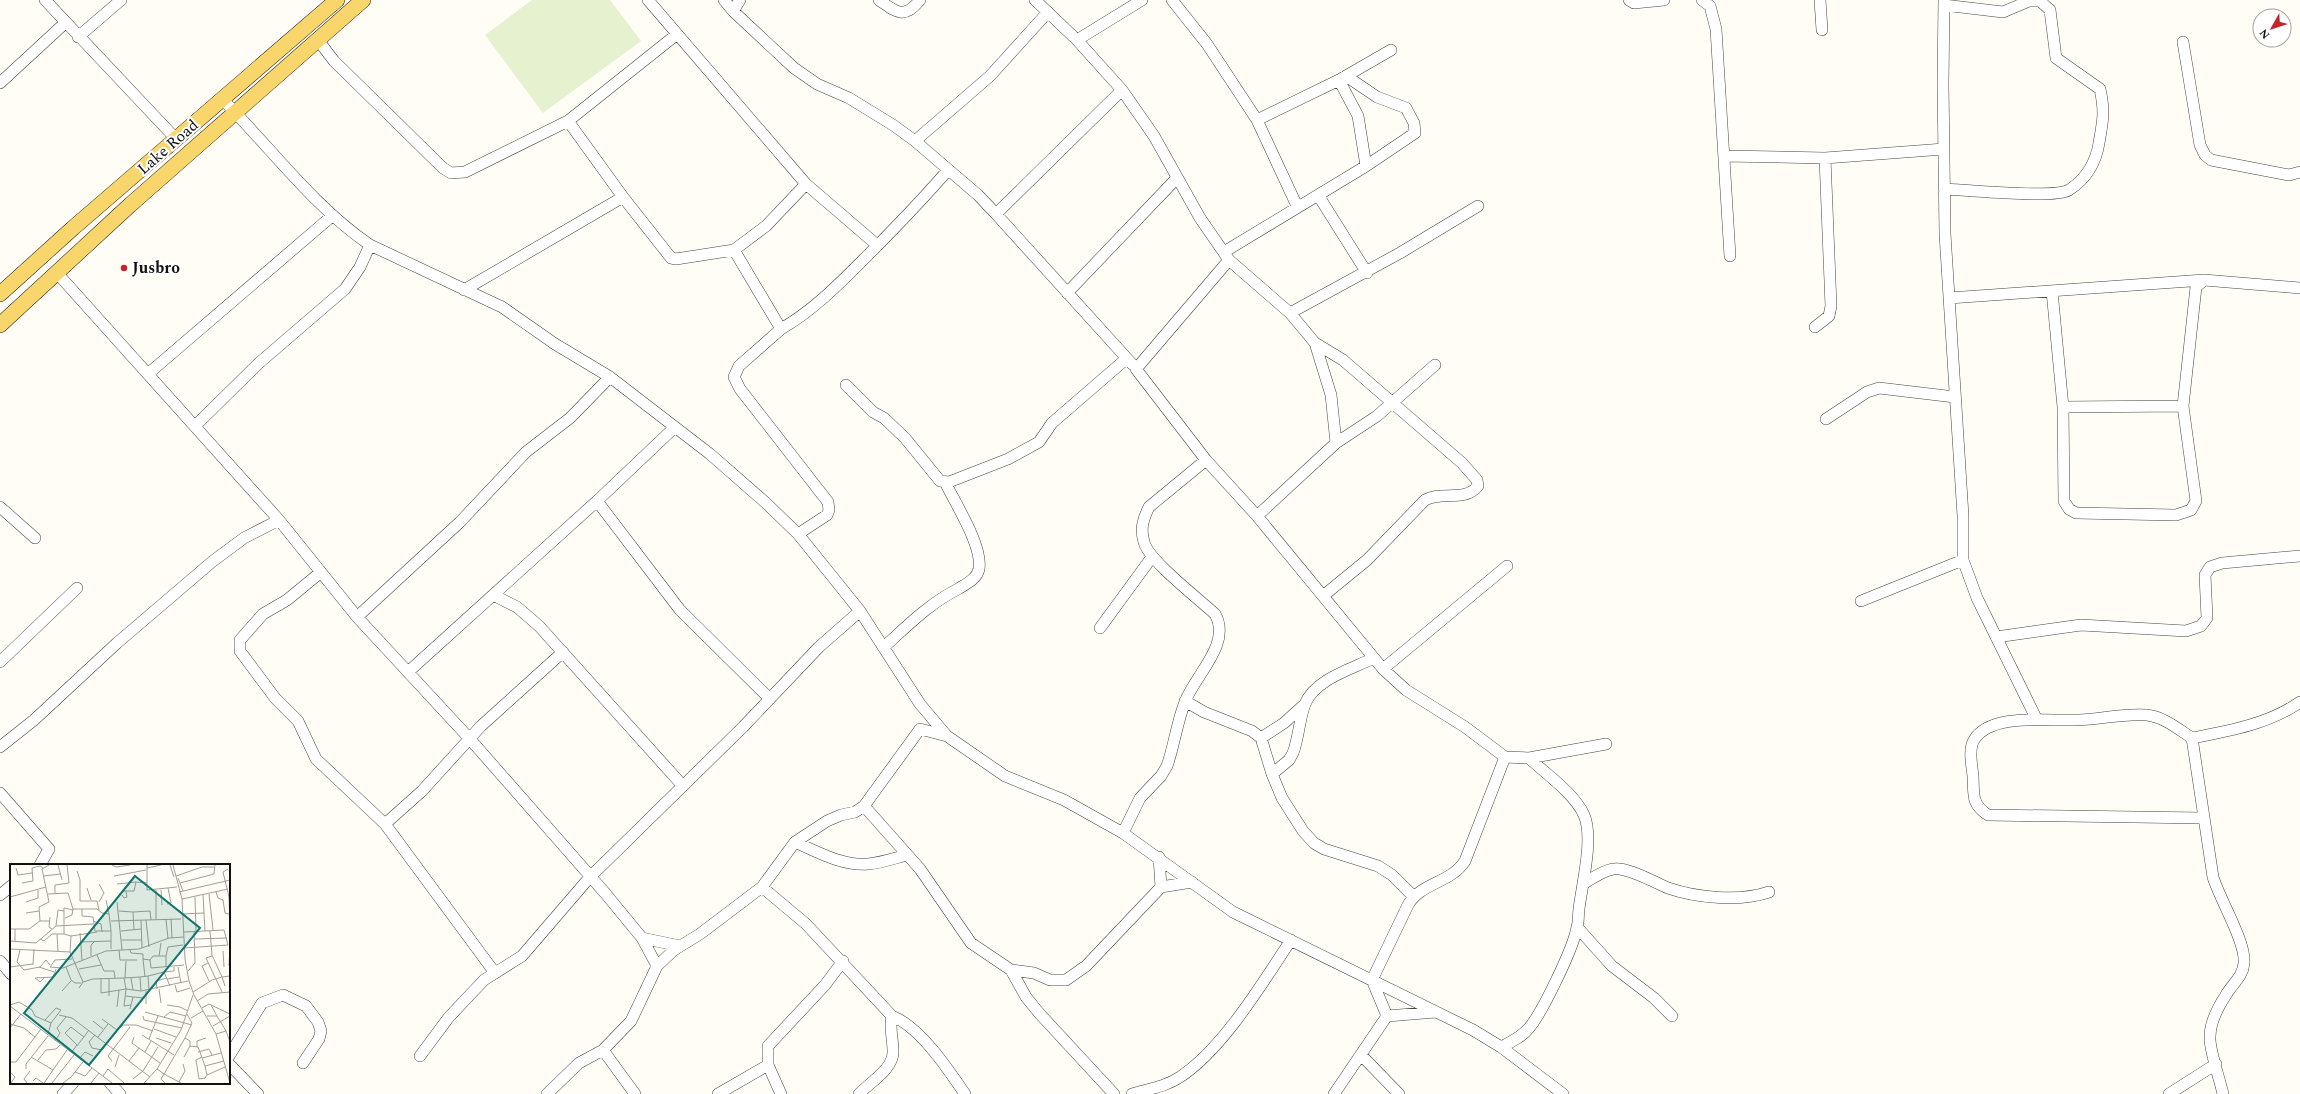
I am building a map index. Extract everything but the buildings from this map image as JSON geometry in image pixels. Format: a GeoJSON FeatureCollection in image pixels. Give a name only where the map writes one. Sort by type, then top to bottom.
{"type":"FeatureCollection","features":[{"type":"Feature","properties":{"kind":"main road","name":"Lake Road"},"geometry":{"type":"LineString","coordinates":[[0,325],[130,205],[363,0]]}},
{"type":"Feature","properties":{"kind":"main road","name":"Lake Road"},"geometry":{"type":"LineString","coordinates":[[0,294],[73,228],[178,140],[330,2]]}},
{"type":"Feature","properties":{"kind":"street"},"geometry":{"type":"LineString","coordinates":[[45,0],[78,37],[178,140]]}},
{"type":"Feature","properties":{"kind":"street"},"geometry":{"type":"LineString","coordinates":[[78,37],[121,0]]}},
{"type":"Feature","properties":{"kind":"street"},"geometry":{"type":"LineString","coordinates":[[648,0],[676,35],[741,106],[806,184],[877,245]]}},
{"type":"Feature","properties":{"kind":"street"},"geometry":{"type":"LineString","coordinates":[[724,0],[733,11],[800,72],[817,84],[832,89],[868,110],[915,141],[978,195],[1136,369],[1206,460],[1257,516],[1383,669],[1406,690],[1465,727],[1506,757],[1529,758],[1606,744]]}},
{"type":"Feature","properties":{"kind":"street"},"geometry":{"type":"LineString","coordinates":[[733,11],[740,0]]}},
{"type":"Feature","properties":{"kind":"street"},"geometry":{"type":"LineString","coordinates":[[878,0],[901,13],[909,12],[920,0]]}},
{"type":"Feature","properties":{"kind":"street"},"geometry":{"type":"LineString","coordinates":[[1035,0],[1077,40],[1122,90],[1154,136],[1176,179],[1227,256],[1290,313],[1315,343],[1343,360],[1462,463],[1477,480],[1478,486],[1466,495],[1434,497],[1425,500],[1366,560],[1323,596]]}},
{"type":"Feature","properties":{"kind":"street"},"geometry":{"type":"LineString","coordinates":[[1077,40],[1142,0]]}},
{"type":"Feature","properties":{"kind":"street"},"geometry":{"type":"LineString","coordinates":[[1172,0],[1207,44],[1256,120],[1297,206]]}},
{"type":"Feature","properties":{"kind":"street"},"geometry":{"type":"LineString","coordinates":[[1629,0],[1634,3],[1664,0]]}},
{"type":"Feature","properties":{"kind":"street"},"geometry":{"type":"LineString","coordinates":[[1702,0],[1710,6],[1716,29],[1730,256]]}},
{"type":"Feature","properties":{"kind":"street"},"geometry":{"type":"LineString","coordinates":[[1820,0],[1822,30]]}},
{"type":"Feature","properties":{"kind":"street"},"geometry":{"type":"LineString","coordinates":[[1944,189],[2041,194],[2068,191],[2090,171],[2097,154],[2104,110],[2100,89],[2056,58],[2050,10],[2040,1],[2029,1],[2003,12],[1944,2],[1944,189],[1962,516],[1963,560],[1977,598],[2036,718]]}},
{"type":"Feature","properties":{"kind":"street"},"geometry":{"type":"LineString","coordinates":[[915,141],[990,76],[1048,12]]}},
{"type":"Feature","properties":{"kind":"street"},"geometry":{"type":"LineString","coordinates":[[0,83],[65,23]]}},
{"type":"Feature","properties":{"kind":"street"},"geometry":{"type":"LineString","coordinates":[[318,40],[334,61],[443,168],[451,173],[465,172],[568,121],[676,35]]}},
{"type":"Feature","properties":{"kind":"street"},"geometry":{"type":"LineString","coordinates":[[2183,42],[2200,146],[2205,155],[2211,160],[2289,175],[2300,172]]}},
{"type":"Feature","properties":{"kind":"street"},"geometry":{"type":"LineString","coordinates":[[1256,120],[1343,78],[1392,50]]}},
{"type":"Feature","properties":{"kind":"street"},"geometry":{"type":"LineString","coordinates":[[1136,369],[1227,256],[1297,206],[1366,166],[1416,130],[1406,108],[1377,97],[1343,78]]}},
{"type":"Feature","properties":{"kind":"street"},"geometry":{"type":"LineString","coordinates":[[1343,78],[1358,116],[1366,166]]}},
{"type":"Feature","properties":{"kind":"street"},"geometry":{"type":"LineString","coordinates":[[996,214],[1122,90]]}},
{"type":"Feature","properties":{"kind":"street"},"geometry":{"type":"LineString","coordinates":[[223,100],[236,112],[332,216],[370,245],[502,307],[555,344],[610,377],[675,427],[761,498],[798,534],[860,611],[920,704],[946,736],[1005,776],[1064,800],[1123,833],[1159,857],[1233,912],[1436,1012],[1501,1047],[1564,1094]]}},
{"type":"Feature","properties":{"kind":"street"},"geometry":{"type":"LineString","coordinates":[[568,121],[623,197],[671,258],[676,259],[734,250],[766,226],[806,184]]}},
{"type":"Feature","properties":{"kind":"street"},"geometry":{"type":"LineString","coordinates":[[1724,156],[1825,158],[1944,149]]}},
{"type":"Feature","properties":{"kind":"street"},"geometry":{"type":"LineString","coordinates":[[1815,327],[1829,316],[1831,306],[1825,158]]}},
{"type":"Feature","properties":{"kind":"street"},"geometry":{"type":"LineString","coordinates":[[798,534],[827,516],[829,510],[828,502],[740,389],[734,377],[739,366],[781,329],[802,317],[915,209],[948,170]]}},
{"type":"Feature","properties":{"kind":"street"},"geometry":{"type":"LineString","coordinates":[[1067,293],[1176,179]]}},
{"type":"Feature","properties":{"kind":"street"},"geometry":{"type":"LineString","coordinates":[[1318,195],[1367,273]]}},
{"type":"Feature","properties":{"kind":"street"},"geometry":{"type":"LineString","coordinates":[[464,290],[623,197]]}},
{"type":"Feature","properties":{"kind":"street"},"geometry":{"type":"LineString","coordinates":[[1290,313],[1367,273],[1478,206]]}},
{"type":"Feature","properties":{"kind":"street"},"geometry":{"type":"LineString","coordinates":[[149,373],[332,216]]}},
{"type":"Feature","properties":{"kind":"street"},"geometry":{"type":"LineString","coordinates":[[195,426],[259,363],[344,289],[360,267],[370,245]]}},
{"type":"Feature","properties":{"kind":"street"},"geometry":{"type":"LineString","coordinates":[[734,250],[781,329]]}},
{"type":"Feature","properties":{"kind":"street"},"geometry":{"type":"LineString","coordinates":[[57,273],[149,373],[279,520],[357,617],[469,738],[590,877],[642,938],[657,966]]}},
{"type":"Feature","properties":{"kind":"street"},"geometry":{"type":"LineString","coordinates":[[1949,298],[2204,280],[2300,288]]}},
{"type":"Feature","properties":{"kind":"street"},"geometry":{"type":"LineString","coordinates":[[2052,291],[2063,407],[2064,502],[2069,509],[2076,513],[2176,515],[2191,510],[2196,501],[2183,406],[2193,302],[2196,286],[2204,280]]}},
{"type":"Feature","properties":{"kind":"street"},"geometry":{"type":"LineString","coordinates":[[1315,343],[1331,395],[1336,443]]}},
{"type":"Feature","properties":{"kind":"street"},"geometry":{"type":"LineString","coordinates":[[846,385],[873,412],[884,418],[905,438],[940,481],[945,482],[962,478],[992,463],[1008,458],[1039,442],[1052,424],[1126,359]]}},
{"type":"Feature","properties":{"kind":"street"},"geometry":{"type":"LineString","coordinates":[[1257,516],[1336,443],[1356,431],[1392,403],[1435,365]]}},
{"type":"Feature","properties":{"kind":"street"},"geometry":{"type":"LineString","coordinates":[[357,617],[460,522],[526,452],[570,418],[610,377]]}},
{"type":"Feature","properties":{"kind":"street"},"geometry":{"type":"LineString","coordinates":[[1826,419],[1867,392],[1879,388],[1955,397]]}},
{"type":"Feature","properties":{"kind":"street"},"geometry":{"type":"LineString","coordinates":[[2063,407],[2183,406]]}},
{"type":"Feature","properties":{"kind":"street"},"geometry":{"type":"LineString","coordinates":[[408,672],[597,502],[675,427]]}},
{"type":"Feature","properties":{"kind":"street"},"geometry":{"type":"LineString","coordinates":[[1123,833],[1140,798],[1161,776],[1167,766],[1185,701],[1207,665],[1218,638],[1220,623],[1215,614],[1152,557],[1144,544],[1142,528],[1146,512],[1149,507],[1206,460]]}},
{"type":"Feature","properties":{"kind":"street"},"geometry":{"type":"LineString","coordinates":[[884,647],[932,604],[974,579],[979,570],[979,559],[976,547],[945,482]]}},
{"type":"Feature","properties":{"kind":"street"},"geometry":{"type":"LineString","coordinates":[[597,502],[680,610],[770,699]]}},
{"type":"Feature","properties":{"kind":"street"},"geometry":{"type":"LineString","coordinates":[[0,507],[35,538]]}},
{"type":"Feature","properties":{"kind":"street"},"geometry":{"type":"LineString","coordinates":[[0,747],[34,720],[117,642],[213,561],[244,538],[279,520]]}},
{"type":"Feature","properties":{"kind":"street"},"geometry":{"type":"LineString","coordinates":[[1996,637],[2081,625],[2186,631],[2201,626],[2207,618],[2205,575],[2210,567],[2222,563],[2300,556]]}},
{"type":"Feature","properties":{"kind":"street"},"geometry":{"type":"LineString","coordinates":[[1100,628],[1152,557]]}},
{"type":"Feature","properties":{"kind":"street"},"geometry":{"type":"LineString","coordinates":[[1861,601],[1963,560]]}},
{"type":"Feature","properties":{"kind":"street"},"geometry":{"type":"LineString","coordinates":[[1383,669],[1507,566]]}},
{"type":"Feature","properties":{"kind":"street"},"geometry":{"type":"LineString","coordinates":[[321,572],[287,600],[263,614],[240,640],[240,651],[275,698],[298,721],[316,759],[386,824],[495,972]]}},
{"type":"Feature","properties":{"kind":"street"},"geometry":{"type":"LineString","coordinates":[[0,662],[77,588]]}},
{"type":"Feature","properties":{"kind":"street"},"geometry":{"type":"LineString","coordinates":[[493,595],[517,607],[539,626],[590,685],[683,786]]}},
{"type":"Feature","properties":{"kind":"street"},"geometry":{"type":"LineString","coordinates":[[420,1056],[449,1017],[484,980],[522,956],[590,877],[770,699],[819,647],[860,611]]}},
{"type":"Feature","properties":{"kind":"street"},"geometry":{"type":"LineString","coordinates":[[386,824],[422,791],[469,738],[563,652]]}},
{"type":"Feature","properties":{"kind":"street"},"geometry":{"type":"LineString","coordinates":[[1261,738],[1284,723],[1329,679],[1374,658]]}},
{"type":"Feature","properties":{"kind":"street"},"geometry":{"type":"LineString","coordinates":[[1185,701],[1204,712],[1252,731],[1261,738],[1272,774],[1282,798],[1303,831],[1314,843],[1324,849],[1378,866],[1392,875],[1413,896]]}},
{"type":"Feature","properties":{"kind":"street"},"geometry":{"type":"LineString","coordinates":[[2204,818],[1988,815],[1978,809],[1974,798],[1972,754],[1974,739],[1989,727],[2036,718],[2074,720],[2147,716],[2165,721],[2192,738],[2259,722],[2300,702]]}},
{"type":"Feature","properties":{"kind":"street"},"geometry":{"type":"LineString","coordinates":[[547,1094],[580,1063],[603,1050],[631,1021],[657,966],[680,946],[700,934],[762,887],[795,842],[827,821],[841,815],[855,812],[864,806],[920,729],[920,704]]}},
{"type":"Feature","properties":{"kind":"street"},"geometry":{"type":"LineString","coordinates":[[1272,774],[1289,760],[1293,753],[1305,704]]}},
{"type":"Feature","properties":{"kind":"street"},"geometry":{"type":"LineString","coordinates":[[920,729],[946,736]]}},
{"type":"Feature","properties":{"kind":"street"},"geometry":{"type":"LineString","coordinates":[[2192,738],[2213,877],[2218,895],[2234,927],[2244,962],[2240,975],[2226,994],[2212,1023],[2209,1038],[2223,1094]]}},
{"type":"Feature","properties":{"kind":"street"},"geometry":{"type":"LineString","coordinates":[[1387,1016],[1372,980],[1413,896],[1460,870],[1465,861],[1506,757]]}},
{"type":"Feature","properties":{"kind":"street"},"geometry":{"type":"LineString","coordinates":[[1501,1047],[1524,1033],[1541,1011],[1568,953],[1578,927],[1587,844],[1584,816],[1565,790],[1529,758]]}},
{"type":"Feature","properties":{"kind":"street"},"geometry":{"type":"LineString","coordinates":[[0,793],[50,849],[41,864]]}},
{"type":"Feature","properties":{"kind":"street"},"geometry":{"type":"LineString","coordinates":[[864,806],[907,855],[942,900],[955,922],[971,943],[1011,970],[1034,973],[1050,980],[1066,980],[1086,966],[1161,887],[1192,882]]}},
{"type":"Feature","properties":{"kind":"street"},"geometry":{"type":"LineString","coordinates":[[795,842],[840,861],[854,863],[868,864],[907,855]]}},
{"type":"Feature","properties":{"kind":"street"},"geometry":{"type":"LineString","coordinates":[[1159,857],[1161,887]]}},
{"type":"Feature","properties":{"kind":"street"},"geometry":{"type":"LineString","coordinates":[[1583,884],[1614,868],[1626,870],[1690,894],[1704,897],[1753,896],[1768,892]]}},
{"type":"Feature","properties":{"kind":"street"},"geometry":{"type":"LineString","coordinates":[[0,895],[10,887]]}},
{"type":"Feature","properties":{"kind":"street"},"geometry":{"type":"LineString","coordinates":[[762,887],[806,924],[843,961],[892,1016],[906,1022],[966,1094]]}},
{"type":"Feature","properties":{"kind":"street"},"geometry":{"type":"LineString","coordinates":[[1578,927],[1612,966],[1654,998],[1672,1016]]}},
{"type":"Feature","properties":{"kind":"street"},"geometry":{"type":"LineString","coordinates":[[642,938],[680,946]]}},
{"type":"Feature","properties":{"kind":"street"},"geometry":{"type":"LineString","coordinates":[[1132,1094],[1157,1089],[1194,1067],[1230,1028],[1291,940]]}},
{"type":"Feature","properties":{"kind":"street"},"geometry":{"type":"LineString","coordinates":[[0,961],[10,973]]}},
{"type":"Feature","properties":{"kind":"street"},"geometry":{"type":"LineString","coordinates":[[781,1094],[768,1065],[768,1046],[825,985],[843,961]]}},
{"type":"Feature","properties":{"kind":"street"},"geometry":{"type":"LineString","coordinates":[[1011,970],[1026,997],[1039,1013],[1114,1094]]}},
{"type":"Feature","properties":{"kind":"street"},"geometry":{"type":"LineString","coordinates":[[230,1054],[262,1003],[282,995],[306,1006],[318,1022],[321,1031],[319,1039],[303,1063]]}},
{"type":"Feature","properties":{"kind":"street"},"geometry":{"type":"LineString","coordinates":[[1387,1016],[1436,1012]]}},
{"type":"Feature","properties":{"kind":"street"},"geometry":{"type":"LineString","coordinates":[[859,1094],[883,1073],[892,1060],[894,1052],[890,1024],[892,1016]]}},
{"type":"Feature","properties":{"kind":"street"},"geometry":{"type":"LineString","coordinates":[[1334,1094],[1362,1056],[1387,1016]]}},
{"type":"Feature","properties":{"kind":"street"},"geometry":{"type":"LineString","coordinates":[[603,1050],[635,1094]]}},
{"type":"Feature","properties":{"kind":"street"},"geometry":{"type":"LineString","coordinates":[[1362,1056],[1399,1094]]}},
{"type":"Feature","properties":{"kind":"street"},"geometry":{"type":"LineString","coordinates":[[2170,1094],[2216,1064]]}},
{"type":"Feature","properties":{"kind":"street"},"geometry":{"type":"LineString","coordinates":[[230,1065],[258,1094]]}},
{"type":"Feature","properties":{"kind":"street"},"geometry":{"type":"LineString","coordinates":[[718,1094],[768,1065]]}},
{"type":"Feature","properties":{"kind":"street"},"geometry":{"type":"LineString","coordinates":[[63,1094],[72,1084]]}},
{"type":"Feature","properties":{"kind":"street"},"geometry":{"type":"LineString","coordinates":[[111,1084],[120,1094]]}},
{"type":"Feature","properties":{"kind":"green space"},"geometry":{"type":"Polygon","coordinates":[[[532,0],[610,0],[641,41],[543,113],[485,35],[532,0]]]}},
{"type":"Feature","properties":{"kind":"place","name":"Jusbro"},"geometry":{"type":"Point","coordinates":[124,268]}}]}
